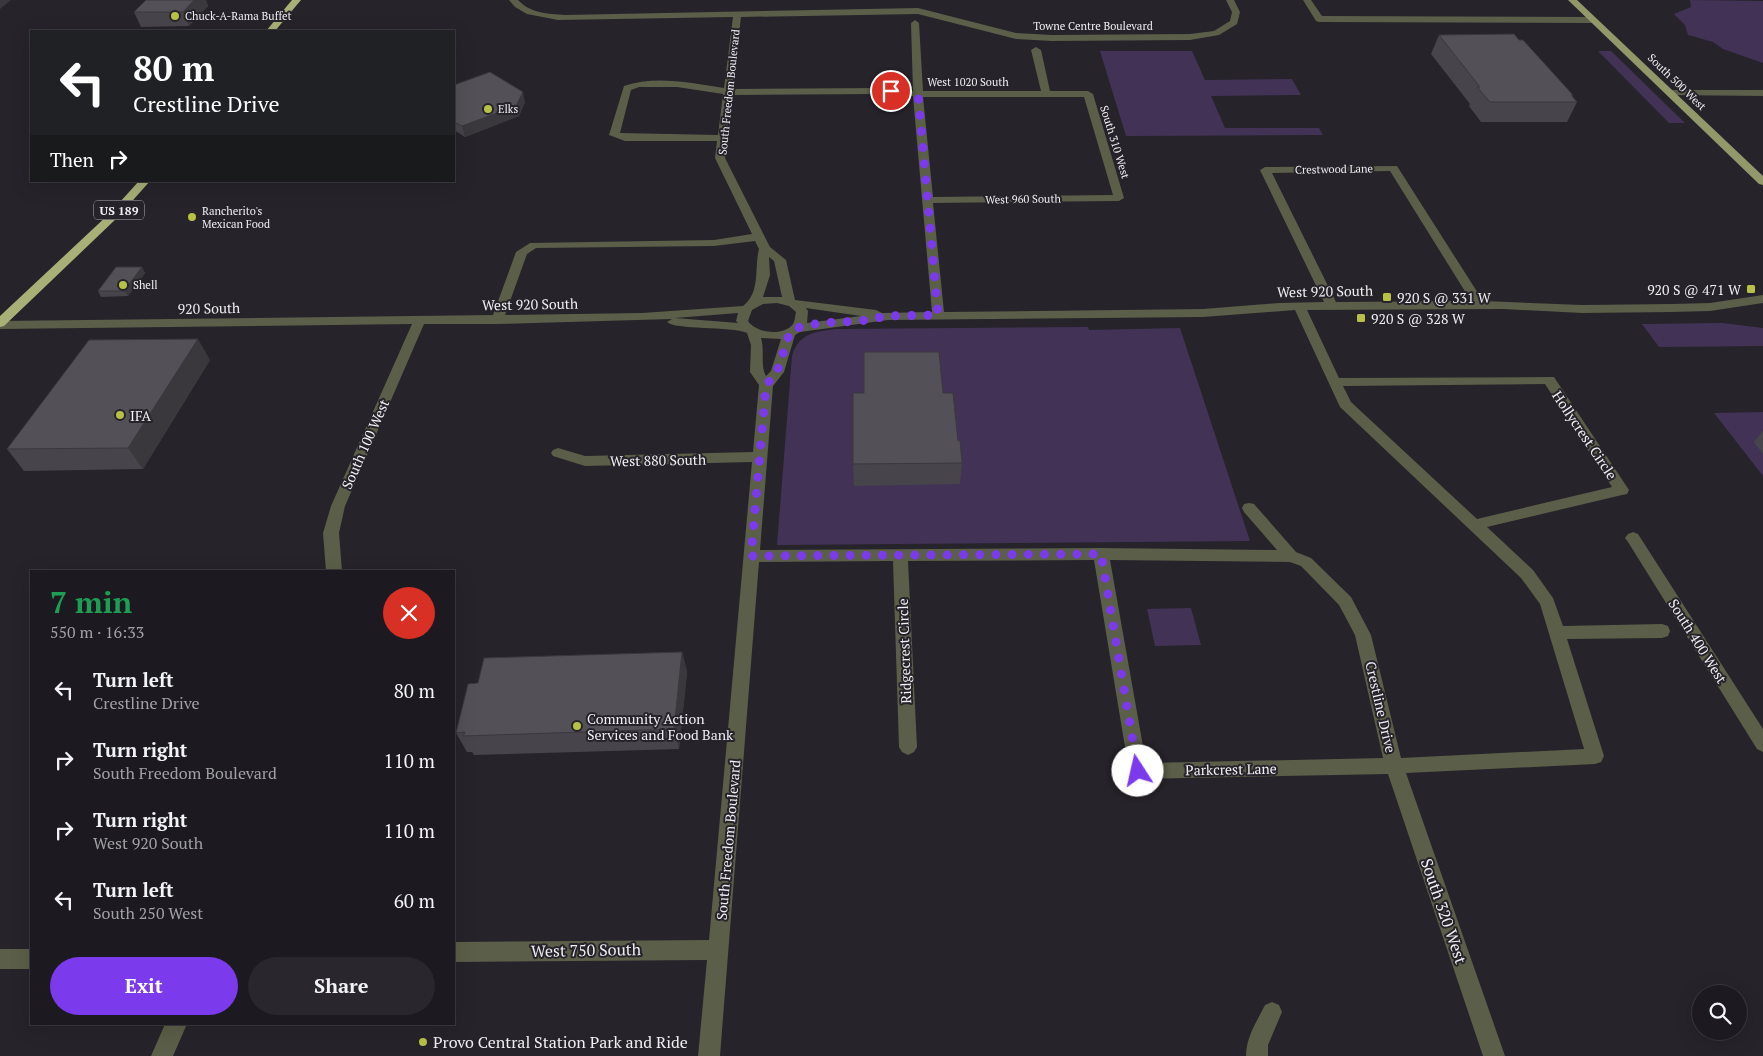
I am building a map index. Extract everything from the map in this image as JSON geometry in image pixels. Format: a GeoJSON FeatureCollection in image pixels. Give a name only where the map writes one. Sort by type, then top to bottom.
{"type":"FeatureCollection","features":[{"type":"Feature","properties":{"kind":"highway"},"geometry":{"type":"LineString","coordinates":[[271,30],[297,0]]}},
{"type":"Feature","properties":{"kind":"highway","name":"US 189"},"geometry":{"type":"LineString","coordinates":[[0,324],[108,221],[144,182]]}},
{"type":"Feature","properties":{"kind":"main road","name":"South 500 West"},"geometry":{"type":"LineString","coordinates":[[1572,0],[1762,179]]}},
{"type":"Feature","properties":{"kind":"street","name":"Towne Centre Boulevard"},"geometry":{"type":"LineString","coordinates":[[513,0],[527,11],[560,18],[918,11],[1031,38],[1180,38],[1208,35],[1231,26],[1236,16],[1230,0]]}},
{"type":"Feature","properties":{"kind":"street"},"geometry":{"type":"LineString","coordinates":[[1307,0],[1320,19],[1593,20]]}},
{"type":"Feature","properties":{"kind":"street","name":"South Freedom Boulevard"},"geometry":{"type":"LineString","coordinates":[[709,1056],[766,385],[777,372],[794,330],[803,317],[802,311],[791,302],[780,260],[765,249],[720,158],[737,16]]}},
{"type":"Feature","properties":{"kind":"street"},"geometry":{"type":"LineString","coordinates":[[915,22],[918,94],[938,315]]}},
{"type":"Feature","properties":{"kind":"street"},"geometry":{"type":"LineString","coordinates":[[1036,50],[1046,94]]}},
{"type":"Feature","properties":{"kind":"street","name":"West 1020 South"},"geometry":{"type":"LineString","coordinates":[[721,138],[625,138],[614,135],[627,88],[632,85],[677,84],[728,92],[878,91],[918,94],[1088,94]]}},
{"type":"Feature","properties":{"kind":"street"},"geometry":{"type":"LineString","coordinates":[[1671,93],[1763,93]]}},
{"type":"Feature","properties":{"kind":"street","name":"South 310 West"},"geometry":{"type":"LineString","coordinates":[[1088,94],[1119,198]]}},
{"type":"Feature","properties":{"kind":"street","name":"Crestwood Lane"},"geometry":{"type":"LineString","coordinates":[[1332,306],[1265,170],[1393,168],[1479,305]]}},
{"type":"Feature","properties":{"kind":"street","name":"West 960 South"},"geometry":{"type":"LineString","coordinates":[[927,200],[1119,198]]}},
{"type":"Feature","properties":{"kind":"street"},"geometry":{"type":"LineString","coordinates":[[497,320],[522,252],[534,245],[714,243],[759,237]]}},
{"type":"Feature","properties":{"kind":"street","name":"South Freedom Boulevard"},"geometry":{"type":"LineString","coordinates":[[765,249],[762,261],[764,275],[751,306],[742,316],[742,322],[750,330],[757,344],[757,372],[766,385]]}},
{"type":"Feature","properties":{"kind":"street","name":"West 920 South"},"geometry":{"type":"LineString","coordinates":[[642,317],[673,322],[706,323],[750,330],[772,336],[794,330],[888,316],[1203,313],[1299,306],[1479,305],[1582,309],[1672,308],[1710,307],[1763,299]]}},
{"type":"Feature","properties":{"kind":"street","name":"West 920 South"},"geometry":{"type":"LineString","coordinates":[[419,321],[642,317],[751,306],[766,300],[888,316]]}},
{"type":"Feature","properties":{"kind":"street","name":"Crestline Drive"},"geometry":{"type":"LineString","coordinates":[[751,556],[1101,554],[1291,556],[1306,562],[1344,601],[1363,635],[1394,766],[1594,756],[1547,602],[1527,574],[1345,404],[1299,306]]}},
{"type":"Feature","properties":{"kind":"street","name":"920 South"},"geometry":{"type":"LineString","coordinates":[[0,324],[419,321]]}},
{"type":"Feature","properties":{"kind":"street","name":"South 100 West"},"geometry":{"type":"LineString","coordinates":[[334,570],[331,533],[338,506],[419,321]]}},
{"type":"Feature","properties":{"kind":"street","name":"Hollycrest Circle"},"geometry":{"type":"LineString","coordinates":[[1336,382],[1549,380],[1622,490],[1474,525]]}},
{"type":"Feature","properties":{"kind":"street","name":"West 880 South"},"geometry":{"type":"LineString","coordinates":[[558,453],[585,461],[760,457]]}},
{"type":"Feature","properties":{"kind":"street"},"geometry":{"type":"LineString","coordinates":[[1249,508],[1291,556]]}},
{"type":"Feature","properties":{"kind":"street","name":"South 400 West"},"geometry":{"type":"LineString","coordinates":[[1633,538],[1763,744]]}},
{"type":"Feature","properties":{"kind":"street","name":"Parkcrest Lane"},"geometry":{"type":"LineString","coordinates":[[1101,554],[1138,771],[1394,766]]}},
{"type":"Feature","properties":{"kind":"street","name":"Ridgecrest Circle"},"geometry":{"type":"LineString","coordinates":[[900,555],[908,746]]}},
{"type":"Feature","properties":{"kind":"street"},"geometry":{"type":"LineString","coordinates":[[1557,633],[1662,631]]}},
{"type":"Feature","properties":{"kind":"street","name":"South 320 West"},"geometry":{"type":"LineString","coordinates":[[1394,766],[1494,1056]]}},
{"type":"Feature","properties":{"kind":"street","name":"West 750 South"},"geometry":{"type":"LineString","coordinates":[[455,952],[718,950]]}},
{"type":"Feature","properties":{"kind":"street"},"geometry":{"type":"LineString","coordinates":[[0,959],[30,959]]}},
{"type":"Feature","properties":{"kind":"street"},"geometry":{"type":"LineString","coordinates":[[1257,1056],[1257,1044],[1272,1012]]}},
{"type":"Feature","properties":{"kind":"street"},"geometry":{"type":"LineString","coordinates":[[162,1056],[176,1025]]}},
{"type":"Feature","properties":{"kind":"shaded area"},"geometry":{"type":"Polygon","coordinates":[[[1690,0],[1763,1],[1763,63],[1723,49],[1713,42],[1688,35],[1685,25],[1674,14],[1691,7],[1690,0]]]}},
{"type":"Feature","properties":{"kind":"shaded area"},"geometry":{"type":"Polygon","coordinates":[[[1100,51],[1192,51],[1205,80],[1292,79],[1301,95],[1211,96],[1225,128],[1319,128],[1323,135],[1126,136],[1100,51]]]}},
{"type":"Feature","properties":{"kind":"shaded area"},"geometry":{"type":"Polygon","coordinates":[[[1598,51],[1611,51],[1685,123],[1669,123],[1598,51]]]}},
{"type":"Feature","properties":{"kind":"shaded area"},"geometry":{"type":"Polygon","coordinates":[[[1722,323],[1763,328],[1763,346],[1659,347],[1642,324],[1722,323]]]}},
{"type":"Feature","properties":{"kind":"shaded area"},"geometry":{"type":"Polygon","coordinates":[[[1088,327],[1089,330],[1180,328],[1250,541],[777,545],[792,356],[795,348],[803,338],[821,331],[836,329],[1088,327]]]}},
{"type":"Feature","properties":{"kind":"shaded area"},"geometry":{"type":"Polygon","coordinates":[[[1763,412],[1763,476],[1714,413],[1763,412]]]}},
{"type":"Feature","properties":{"kind":"shaded area"},"geometry":{"type":"Polygon","coordinates":[[[1191,608],[1201,645],[1155,646],[1147,609],[1191,608]]]}},
{"type":"Feature","properties":{"kind":"building"},"geometry":{"type":"Polygon","coordinates":[[[146,0],[194,0],[183,12],[134,12],[146,0]]]}},
{"type":"Feature","properties":{"kind":"building"},"geometry":{"type":"Polygon","coordinates":[[[1514,34],[1519,40],[1523,40],[1573,95],[1571,95],[1577,102],[1490,102],[1439,35],[1514,34]]]}},
{"type":"Feature","properties":{"kind":"building","name":"Elks"},"geometry":{"type":"Polygon","coordinates":[[[490,72],[523,92],[516,106],[462,126],[455,122],[455,85],[490,72]]]}},
{"type":"Feature","properties":{"kind":"building"},"geometry":{"type":"Polygon","coordinates":[[[116,267],[142,267],[124,291],[98,291],[116,267]]]}},
{"type":"Feature","properties":{"kind":"building"},"geometry":{"type":"Polygon","coordinates":[[[198,339],[128,448],[7,449],[89,340],[198,339]]]}},
{"type":"Feature","properties":{"kind":"building"},"geometry":{"type":"Polygon","coordinates":[[[864,352],[939,352],[943,393],[953,393],[962,463],[853,464],[853,393],[864,393],[864,352]]]}},
{"type":"Feature","properties":{"kind":"building","name":"Community Action Services and Food Bank"},"geometry":{"type":"Polygon","coordinates":[[[682,652],[674,729],[463,736],[465,732],[456,733],[468,684],[478,683],[484,658],[682,652]]]}},
{"type":"Feature","properties":{"kind":"place","name":"Chuck-A-Rama Buffet"},"geometry":{"type":"Point","coordinates":[175,16]}},
{"type":"Feature","properties":{"kind":"place","name":"Elks"},"geometry":{"type":"Point","coordinates":[488,109]}},
{"type":"Feature","properties":{"kind":"place","name":"Rancherito's Mexican Food"},"geometry":{"type":"Point","coordinates":[192,217]}},
{"type":"Feature","properties":{"kind":"place","name":"Shell"},"geometry":{"type":"Point","coordinates":[123,285]}},
{"type":"Feature","properties":{"kind":"place","name":"920 S @ 471 W"},"geometry":{"type":"Point","coordinates":[1751,289]}},
{"type":"Feature","properties":{"kind":"place","name":"920 S @ 331 W"},"geometry":{"type":"Point","coordinates":[1387,297]}},
{"type":"Feature","properties":{"kind":"place","name":"920 S @ 328 W"},"geometry":{"type":"Point","coordinates":[1361,318]}},
{"type":"Feature","properties":{"kind":"place","name":"IFA"},"geometry":{"type":"Point","coordinates":[120,415]}},
{"type":"Feature","properties":{"kind":"place","name":"Community Action Services and Food Bank"},"geometry":{"type":"Point","coordinates":[577,726]}},
{"type":"Feature","properties":{"kind":"place","name":"Provo Central Station Park and Ride"},"geometry":{"type":"Point","coordinates":[423,1042]}},
{"type":"Feature","properties":{"kind":"route"},"geometry":{"type":"LineString","coordinates":[[891,91],[918,94],[938,315],[888,316],[860,321],[820,323],[797,328],[790,332],[777,372],[766,385],[751,556],[1101,554],[1138,771]]}}]}
